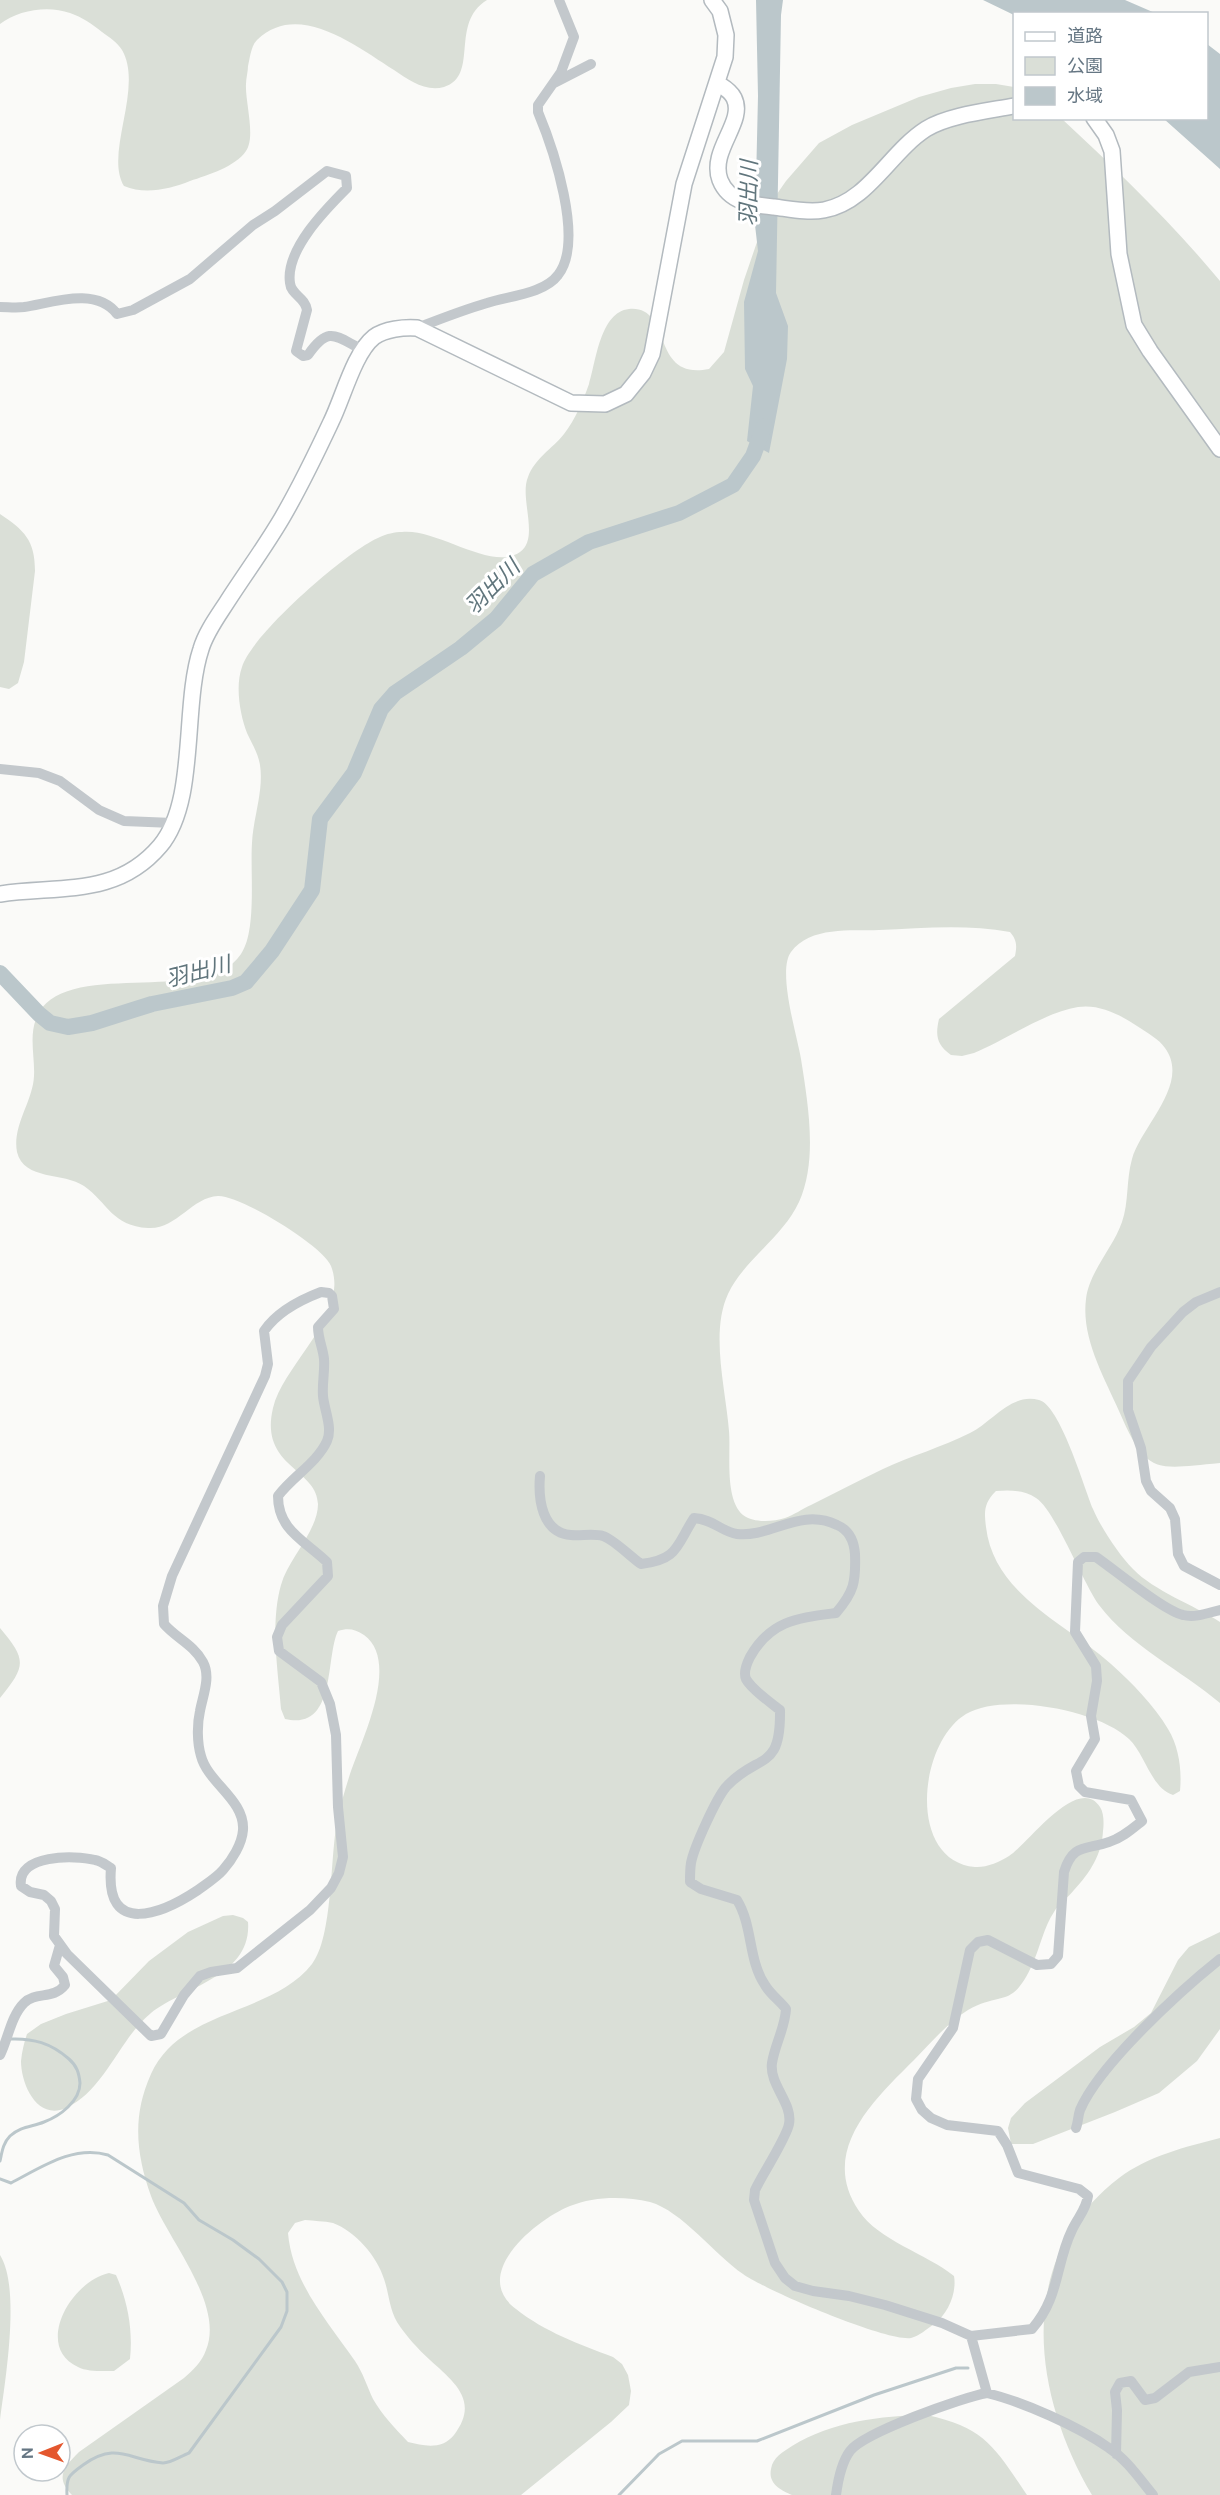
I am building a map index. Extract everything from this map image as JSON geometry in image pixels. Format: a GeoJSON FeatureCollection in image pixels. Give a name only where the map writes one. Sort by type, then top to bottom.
{"type":"FeatureCollection","features":[{"type":"Feature","properties":{"kind":"street"},"geometry":{"type":"LineString","coordinates":[[417,328],[489,302],[522,296],[550,282],[558,275],[566,260],[567,212],[564,189],[538,112],[538,105],[566,62],[574,37],[559,0]]}},
{"type":"Feature","properties":{"kind":"street"},"geometry":{"type":"LineString","coordinates":[[0,894],[94,886],[117,878],[139,864],[160,846],[173,823],[183,778],[189,711],[201,647],[216,619],[282,518],[332,420],[363,350],[375,337],[406,327],[417,328],[571,403],[604,404],[626,394],[644,374],[652,354],[684,184],[725,57],[726,35],[720,11],[712,0]]}},
{"type":"Feature","properties":{"kind":"street"},"geometry":{"type":"LineString","coordinates":[[552,85],[591,64]]}},
{"type":"Feature","properties":{"kind":"street"},"geometry":{"type":"LineString","coordinates":[[717,83],[728,89],[735,99],[736,111],[718,157],[718,173],[723,186],[733,197],[748,205],[801,210],[822,211],[842,205],[858,195],[912,140],[928,128],[970,114],[1013,106]]}},
{"type":"Feature","properties":{"kind":"street"},"geometry":{"type":"LineString","coordinates":[[1095,120],[1106,135],[1112,151],[1119,254],[1134,325],[1220,449]]}},
{"type":"Feature","properties":{"kind":"street"},"geometry":{"type":"LineString","coordinates":[[0,307],[21,308],[57,300],[95,298],[117,314],[133,310],[190,279],[253,225],[327,171],[346,176],[347,188],[313,224],[295,255],[291,290],[306,303],[307,310],[296,351],[303,356],[308,355],[320,339],[327,335],[334,335],[363,350]]}},
{"type":"Feature","properties":{"kind":"street"},"geometry":{"type":"LineString","coordinates":[[0,769],[39,773],[60,781],[99,810],[124,821],[173,823]]}},
{"type":"Feature","properties":{"kind":"street"},"geometry":{"type":"LineString","coordinates":[[0,2055],[22,2004],[34,1996],[53,1995],[65,1985],[63,1977],[54,1966],[60,1945],[54,1936],[55,1909],[44,1895],[30,1892],[21,1886],[20,1881],[24,1872],[35,1863],[49,1858],[93,1859],[111,1868],[110,1884],[115,1901],[122,1910],[132,1915],[149,1914],[188,1896],[217,1877],[225,1869],[239,1844],[243,1830],[241,1816],[208,1772],[201,1757],[199,1721],[205,1695],[204,1663],[194,1649],[164,1624],[163,1606],[180,1557],[265,1376],[268,1364],[264,1331],[273,1318],[308,1297],[321,1292],[329,1293],[332,1296],[334,1309],[318,1328],[318,1340],[324,1356],[323,1396],[327,1411],[328,1440],[310,1464],[278,1496],[278,1512],[289,1530],[327,1562],[328,1576],[282,1625],[278,1637],[279,1652],[321,1682],[330,1704],[336,1735],[338,1807],[343,1857],[339,1873],[331,1888],[310,1910],[237,1968],[200,1976],[184,1995],[161,2034],[151,2036],[60,1945]]}},
{"type":"Feature","properties":{"kind":"street"},"geometry":{"type":"LineString","coordinates":[[1220,1292],[1196,1302],[1183,1312],[1151,1347],[1128,1381],[1128,1410],[1141,1448],[1146,1481],[1151,1491],[1170,1508],[1176,1519],[1178,1554],[1184,1566],[1220,1585]]}},
{"type":"Feature","properties":{"kind":"street"},"geometry":{"type":"LineString","coordinates":[[540,1476],[544,1516],[550,1526],[560,1533],[602,1535],[641,1564],[659,1562],[672,1554],[694,1518],[707,1519],[735,1534],[749,1533],[794,1521],[813,1519],[830,1521],[842,1527],[851,1537],[856,1573],[848,1599],[836,1613],[788,1621],[772,1630],[757,1645],[747,1663],[745,1676],[749,1682],[780,1710],[780,1727],[776,1747],[772,1755],[725,1789],[706,1824],[691,1862],[690,1882],[701,1889],[737,1900],[745,1912],[757,1967],[765,1985],[786,2010],[785,2025],[772,2062],[772,2077],[787,2110],[789,2124],[755,2190],[754,2200],[775,2263],[785,2278],[795,2286],[885,2305],[942,2323],[971,2336],[1020,2332],[1032,2329],[1038,2322],[1049,2304],[1072,2229],[1087,2207],[1088,2196],[1079,2189],[1018,2173],[1007,2145],[998,2131],[947,2125],[931,2118],[922,2110],[916,2098],[918,2079],[953,2028],[970,1950],[978,1942],[988,1940],[1037,1965],[1051,1964],[1058,1956],[1064,1872],[1068,1858],[1086,1846],[1108,1843],[1117,1839],[1142,1821],[1131,1800],[1084,1792],[1076,1778],[1076,1771],[1095,1739],[1091,1716],[1097,1681],[1096,1666],[1075,1632],[1078,1562],[1084,1557],[1096,1557],[1169,1609],[1183,1615],[1202,1615],[1220,1610]]}},
{"type":"Feature","properties":{"kind":"street"},"geometry":{"type":"LineString","coordinates":[[1076,2128],[1080,2110],[1096,2084],[1185,1988],[1220,1959]]}},
{"type":"Feature","properties":{"kind":"street"},"geometry":{"type":"LineString","coordinates":[[971,2336],[987,2393]]}},
{"type":"Feature","properties":{"kind":"street"},"geometry":{"type":"LineString","coordinates":[[1116,2454],[1118,2410],[1115,2392],[1120,2383],[1131,2381],[1145,2400],[1155,2398],[1190,2372],[1220,2367]]}},
{"type":"Feature","properties":{"kind":"street"},"geometry":{"type":"LineString","coordinates":[[836,2495],[842,2465],[851,2449],[862,2440],[883,2428],[987,2393],[1005,2397],[1046,2414],[1108,2448],[1130,2467],[1153,2495]]}},
{"type":"Feature","properties":{"kind":"green space"},"geometry":{"type":"Polygon","coordinates":[[[0,0],[487,0],[476,10],[469,22],[461,72],[455,81],[437,88],[430,88],[411,81],[345,39],[327,31],[290,24],[273,29],[257,40],[250,56],[246,91],[250,137],[246,151],[235,162],[213,173],[157,190],[140,190],[124,186],[119,172],[120,138],[129,83],[128,65],[120,47],[87,21],[52,9],[24,12],[0,24],[0,0]]]}},
{"type":"Feature","properties":{"kind":"green space"},"geometry":{"type":"Polygon","coordinates":[[[975,84],[1013,87],[1013,120],[1063,120],[1144,197],[1220,281],[1220,1463],[1181,1467],[1156,1464],[1146,1458],[1129,1432],[1095,1357],[1085,1314],[1088,1289],[1092,1279],[1122,1222],[1132,1159],[1168,1090],[1172,1076],[1171,1062],[1165,1048],[1152,1036],[1123,1018],[1109,1011],[1086,1006],[1052,1014],[974,1053],[962,1056],[951,1055],[938,1040],[939,1019],[1015,956],[1016,943],[1010,932],[961,927],[844,931],[809,938],[791,952],[787,961],[787,988],[801,1059],[810,1150],[805,1186],[792,1215],[743,1271],[728,1294],[723,1309],[720,1344],[733,1498],[737,1508],[747,1518],[763,1521],[785,1518],[883,1469],[970,1433],[1011,1404],[1020,1400],[1039,1400],[1047,1405],[1063,1431],[1096,1516],[1122,1556],[1133,1569],[1152,1584],[1220,1622],[1220,1703],[1141,1645],[1112,1620],[1092,1594],[1060,1531],[1036,1498],[1027,1493],[1012,1491],[996,1491],[992,1495],[987,1503],[985,1521],[992,1551],[1003,1571],[1017,1589],[1035,1606],[1111,1664],[1149,1703],[1175,1743],[1181,1775],[1180,1791],[1173,1795],[1165,1791],[1154,1778],[1135,1745],[1115,1729],[1096,1720],[1050,1707],[1003,1705],[982,1708],[966,1714],[950,1729],[938,1749],[930,1774],[927,1799],[930,1824],[938,1845],[953,1860],[979,1867],[1001,1860],[1009,1856],[1053,1815],[1079,1799],[1091,1799],[1100,1807],[1104,1825],[1100,1848],[1094,1863],[1080,1884],[1054,1912],[1026,1978],[1019,1987],[1006,1997],[968,2010],[946,2027],[869,2109],[856,2128],[848,2147],[845,2168],[848,2189],[867,2221],[890,2239],[954,2276],[953,2296],[947,2309],[939,2320],[923,2332],[911,2338],[878,2332],[826,2314],[756,2282],[732,2266],[674,2214],[650,2202],[620,2198],[589,2200],[556,2213],[526,2235],[513,2249],[504,2264],[500,2280],[503,2295],[527,2317],[563,2337],[613,2357],[622,2364],[628,2375],[631,2391],[629,2405],[521,2495],[72,2495],[64,2483],[72,2483],[72,2460],[74,2457],[184,2378],[200,2362],[206,2350],[210,2332],[208,2313],[201,2292],[151,2196],[142,2165],[138,2135],[141,2105],[151,2074],[165,2052],[183,2036],[204,2024],[274,1994],[295,1981],[312,1964],[319,1952],[330,1896],[338,1816],[375,1702],[379,1682],[379,1663],[374,1647],[364,1635],[358,1631],[338,1631],[321,1704],[313,1714],[302,1720],[285,1719],[281,1709],[275,1631],[278,1600],[285,1575],[308,1535],[317,1514],[318,1504],[309,1482],[281,1455],[274,1443],[271,1428],[273,1408],[279,1391],[324,1321],[332,1303],[334,1284],[331,1266],[313,1246],[280,1223],[229,1198],[218,1196],[209,1198],[167,1224],[148,1228],[126,1223],[118,1218],[84,1186],[76,1182],[28,1168],[21,1161],[16,1142],[33,1085],[33,1033],[36,1019],[50,1000],[73,989],[197,978],[223,970],[241,954],[246,944],[251,916],[252,843],[261,775],[258,756],[247,733],[239,700],[240,675],[249,652],[282,615],[325,575],[365,545],[388,534],[399,532],[431,536],[495,557],[508,557],[520,552],[526,546],[529,528],[526,496],[528,477],[535,464],[564,434],[575,417],[589,384],[605,328],[619,312],[629,309],[643,311],[652,318],[669,354],[678,364],[690,370],[709,369],[724,352],[744,280],[770,204],[786,181],[819,143],[852,125],[919,97],[951,88],[975,84]],[[305,2220],[295,2223],[288,2233],[296,2268],[304,2285],[358,2366],[373,2399],[389,2421],[408,2442],[433,2446],[444,2443],[454,2435],[465,2412],[461,2393],[448,2376],[404,2332],[392,2311],[381,2270],[371,2253],[357,2238],[333,2223],[305,2220]]]}},
{"type":"Feature","properties":{"kind":"green space"},"geometry":{"type":"Polygon","coordinates":[[[0,514],[16,525],[26,537],[33,551],[35,571],[24,662],[18,683],[9,689],[0,687],[0,514]]]}},
{"type":"Feature","properties":{"kind":"green space"},"geometry":{"type":"Polygon","coordinates":[[[0,1628],[15,1648],[20,1663],[15,1678],[0,1698],[0,1628]]]}},
{"type":"Feature","properties":{"kind":"green space"},"geometry":{"type":"Polygon","coordinates":[[[233,1915],[248,1922],[246,1940],[239,1955],[228,1967],[214,1978],[151,2013],[130,2036],[102,2077],[80,2100],[56,2111],[39,2105],[28,2089],[22,2070],[21,2057],[27,2034],[41,2024],[111,2000],[149,1961],[188,1932],[223,1916],[233,1915]]]}},
{"type":"Feature","properties":{"kind":"green space"},"geometry":{"type":"Polygon","coordinates":[[[1220,1932],[1220,2029],[1197,2061],[1159,2093],[1033,2144],[1011,2144],[1008,2128],[1011,2118],[1025,2103],[1100,2047],[1134,2027],[1151,2013],[1178,1960],[1189,1947],[1220,1932]]]}},
{"type":"Feature","properties":{"kind":"green space"},"geometry":{"type":"Polygon","coordinates":[[[1220,2138],[1220,2495],[1092,2495],[1072,2455],[1056,2414],[1046,2371],[1044,2328],[1048,2287],[1062,2247],[1085,2210],[1130,2170],[1154,2158],[1220,2138]]]}},
{"type":"Feature","properties":{"kind":"green space"},"geometry":{"type":"Polygon","coordinates":[[[0,2255],[10,2289],[11,2311],[8,2359],[0,2420],[0,2255]]]}},
{"type":"Feature","properties":{"kind":"green space"},"geometry":{"type":"Polygon","coordinates":[[[109,2273],[116,2275],[124,2295],[131,2337],[130,2359],[114,2371],[86,2370],[65,2358],[59,2345],[58,2331],[62,2316],[70,2301],[95,2279],[109,2273]]]}},
{"type":"Feature","properties":{"kind":"green space"},"geometry":{"type":"Polygon","coordinates":[[[927,2415],[963,2426],[987,2442],[997,2452],[1027,2495],[792,2495],[780,2489],[771,2479],[772,2465],[779,2455],[792,2446],[824,2431],[840,2425],[874,2419],[927,2415]]]}},
{"type":"Feature","properties":{"kind":"water"},"geometry":{"type":"Polygon","coordinates":[[[756,0],[783,0],[776,293],[788,326],[787,359],[769,453],[747,441],[753,386],[745,369],[744,302],[758,251],[755,225],[758,96],[756,0]]]}},
{"type":"Feature","properties":{"kind":"water"},"geometry":{"type":"Polygon","coordinates":[[[983,0],[1125,0],[1153,12],[1013,12],[1013,15],[983,0]]]}},
{"type":"Feature","properties":{"kind":"water"},"geometry":{"type":"Polygon","coordinates":[[[1208,45],[1220,54],[1220,169],[1165,120],[1208,120],[1208,45]]]}},
{"type":"Feature","properties":{"kind":"waterway","name":"羽出川"},"geometry":{"type":"LineString","coordinates":[[0,973],[50,1023],[68,1027],[92,1023],[152,1004],[232,988],[246,982],[272,951],[312,890],[320,819],[354,773],[381,709],[395,693],[461,648],[496,619],[533,574],[589,542],[679,513],[733,485],[753,456],[764,426]]}},
{"type":"Feature","properties":{"kind":"waterway"},"geometry":{"type":"LineString","coordinates":[[0,2161],[4,2145],[10,2136],[22,2128],[40,2124],[62,2112],[77,2096],[80,2083],[74,2064],[55,2049],[26,2039],[10,2039]]}},
{"type":"Feature","properties":{"kind":"waterway"},"geometry":{"type":"LineString","coordinates":[[0,2179],[11,2183],[46,2164],[70,2155],[82,2153],[108,2155],[184,2203],[199,2220],[259,2259],[282,2282],[287,2292],[287,2311],[281,2327],[189,2453],[163,2463],[123,2454],[105,2454],[83,2465],[72,2474],[67,2484],[67,2495]]}},
{"type":"Feature","properties":{"kind":"waterway"},"geometry":{"type":"LineString","coordinates":[[619,2495],[659,2454],[682,2441],[757,2441],[874,2395],[956,2368],[968,2368]]}}]}
